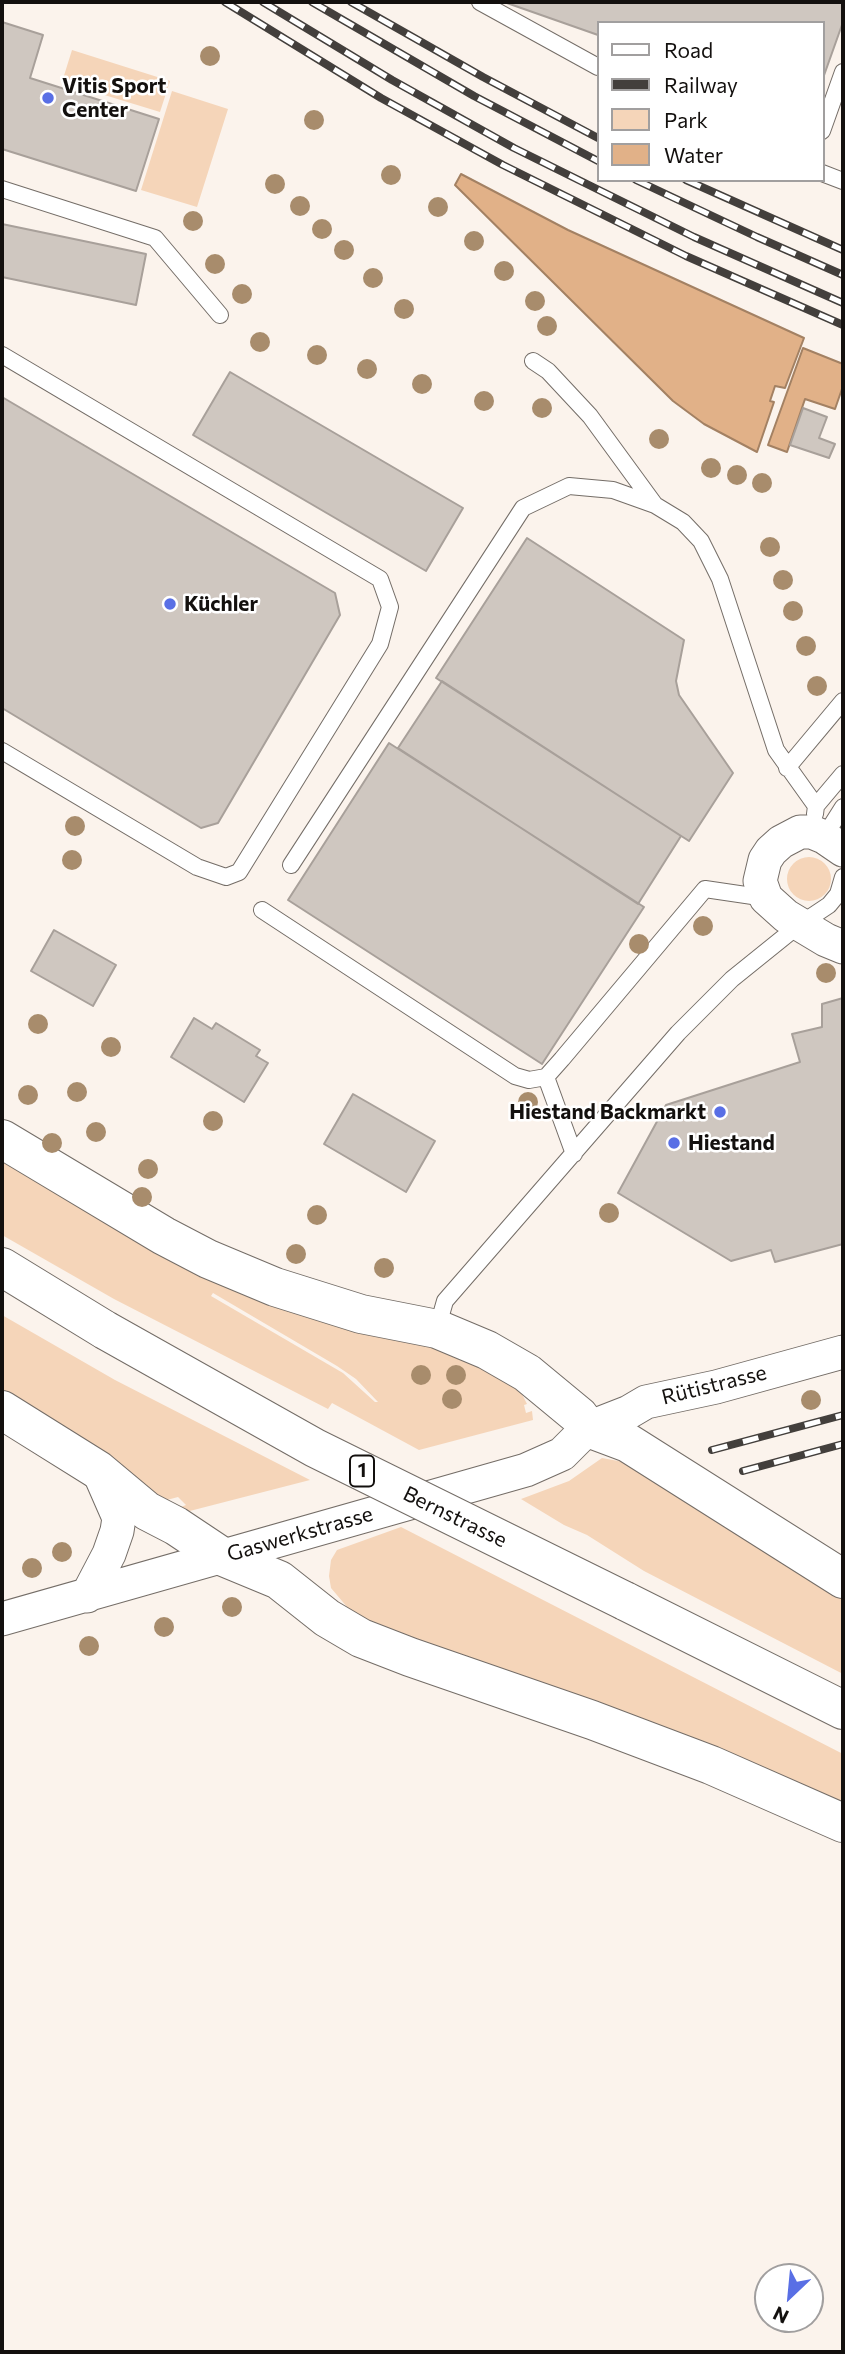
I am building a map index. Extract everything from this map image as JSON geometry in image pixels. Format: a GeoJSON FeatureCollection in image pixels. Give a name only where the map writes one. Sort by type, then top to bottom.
{"type":"FeatureCollection","features":[{"type":"Feature","properties":{"kind":"street"},"geometry":{"type":"LineString","coordinates":[[824,831],[800,832],[771,850],[765,860],[760,881],[766,898],[799,925],[843,947]]}},
{"type":"Feature","properties":{"kind":"street"},"geometry":{"type":"LineString","coordinates":[[2,1139],[164,1236],[208,1259],[275,1287],[361,1314],[437,1329],[487,1350],[527,1373],[579,1416],[588,1428],[628,1443],[843,1579]]}},
{"type":"Feature","properties":{"kind":"street","name":"Bernstrasse"},"geometry":{"type":"LineString","coordinates":[[2,1267],[105,1329],[315,1448],[843,1710]]}},
{"type":"Feature","properties":{"kind":"street","name":"Rütistrasse"},"geometry":{"type":"LineString","coordinates":[[588,1428],[629,1412],[646,1402],[716,1387],[843,1352]]}},
{"type":"Feature","properties":{"kind":"street"},"geometry":{"type":"LineString","coordinates":[[2,1410],[98,1470],[147,1511],[176,1526],[221,1556],[279,1580],[327,1618],[361,1638],[711,1765],[843,1823]]}},
{"type":"Feature","properties":{"kind":"street","name":"Gaswerkstrasse"},"geometry":{"type":"LineString","coordinates":[[2,1619],[526,1470],[562,1454],[588,1428]]}},
{"type":"Feature","properties":{"kind":"street"},"geometry":{"type":"LineString","coordinates":[[87,1596],[109,1554],[119,1518],[98,1470]]}},
{"type":"Feature","properties":{"kind":"lane"},"geometry":{"type":"LineString","coordinates":[[480,2],[596,66]]}},
{"type":"Feature","properties":{"kind":"lane"},"geometry":{"type":"LineString","coordinates":[[824,125],[843,72]]}},
{"type":"Feature","properties":{"kind":"lane"},"geometry":{"type":"LineString","coordinates":[[824,174],[843,181]]}},
{"type":"Feature","properties":{"kind":"lane"},"geometry":{"type":"LineString","coordinates":[[2,189],[155,238],[220,315]]}},
{"type":"Feature","properties":{"kind":"lane"},"geometry":{"type":"LineString","coordinates":[[2,355],[380,579],[390,607],[380,644],[239,872],[226,877],[197,867],[2,751]]}},
{"type":"Feature","properties":{"kind":"lane"},"geometry":{"type":"LineString","coordinates":[[533,361],[548,371],[590,416],[655,505]]}},
{"type":"Feature","properties":{"kind":"lane"},"geometry":{"type":"LineString","coordinates":[[292,865],[523,508],[569,486],[613,490],[655,505],[683,522],[701,541],[720,579],[776,750],[824,831]]}},
{"type":"Feature","properties":{"kind":"lane"},"geometry":{"type":"LineString","coordinates":[[787,768],[843,701]]}},
{"type":"Feature","properties":{"kind":"lane"},"geometry":{"type":"LineString","coordinates":[[824,831],[843,774]]}},
{"type":"Feature","properties":{"kind":"lane"},"geometry":{"type":"LineString","coordinates":[[824,831],[843,807]]}},
{"type":"Feature","properties":{"kind":"lane"},"geometry":{"type":"LineString","coordinates":[[437,1329],[445,1301],[678,1033],[732,979],[799,925],[829,905],[838,894],[843,877]]}},
{"type":"Feature","properties":{"kind":"lane"},"geometry":{"type":"LineString","coordinates":[[262,910],[515,1076],[529,1080],[546,1077],[705,889],[766,898]]}},
{"type":"Feature","properties":{"kind":"lane"},"geometry":{"type":"LineString","coordinates":[[546,1077],[574,1154]]}},
{"type":"Feature","properties":{"kind":"green space"},"geometry":{"type":"Polygon","coordinates":[[[72,50],[170,81],[160,112],[62,82],[72,50]]]}},
{"type":"Feature","properties":{"kind":"green space"},"geometry":{"type":"Polygon","coordinates":[[[172,91],[228,109],[197,207],[141,190],[172,91]]]}},
{"type":"Feature","properties":{"kind":"green space"},"geometry":{"type":"Polygon","coordinates":[[[809,857],[825,863],[831,879],[825,895],[809,901],[793,895],[787,879],[793,863],[809,857]]]}},
{"type":"Feature","properties":{"kind":"green space"},"geometry":{"type":"Polygon","coordinates":[[[2,1158],[433,1342],[496,1374],[522,1394],[527,1404],[524,1405],[526,1413],[532,1411],[533,1420],[419,1450],[332,1403],[328,1409],[114,1299],[2,1235],[2,1158]],[[213,1293],[211,1296],[343,1373],[378,1402],[356,1379],[213,1293]]]}},
{"type":"Feature","properties":{"kind":"green space"},"geometry":{"type":"Polygon","coordinates":[[[2,1315],[115,1380],[310,1480],[182,1513],[176,1509],[186,1505],[178,1497],[163,1501],[2,1400],[2,1315]]]}},
{"type":"Feature","properties":{"kind":"green space"},"geometry":{"type":"Polygon","coordinates":[[[602,1458],[629,1463],[843,1592],[843,1674],[644,1571],[587,1535],[564,1525],[521,1499],[569,1481],[602,1458]]]}},
{"type":"Feature","properties":{"kind":"green space"},"geometry":{"type":"Polygon","coordinates":[[[401,1527],[843,1754],[843,1807],[497,1673],[353,1614],[331,1588],[331,1560],[337,1550],[401,1527]]]}},
{"type":"Feature","properties":{"kind":"water"},"geometry":{"type":"Polygon","coordinates":[[[461,174],[568,230],[804,338],[785,388],[775,386],[770,401],[774,402],[757,452],[704,424],[673,401],[455,185],[461,174]]]}},
{"type":"Feature","properties":{"kind":"water"},"geometry":{"type":"Polygon","coordinates":[[[803,348],[843,364],[843,386],[835,409],[805,399],[787,452],[768,445],[803,348]]]}},
{"type":"Feature","properties":{"kind":"building"},"geometry":{"type":"Polygon","coordinates":[[[504,2],[843,2],[843,22],[824,75],[824,21],[596,21],[596,34],[504,2]]]}},
{"type":"Feature","properties":{"kind":"building","name":"Vitis Sport Center"},"geometry":{"type":"Polygon","coordinates":[[[2,22],[43,35],[30,78],[159,119],[136,191],[2,149],[2,22]]]}},
{"type":"Feature","properties":{"kind":"building"},"geometry":{"type":"Polygon","coordinates":[[[2,224],[146,254],[136,305],[2,277],[2,224]]]}},
{"type":"Feature","properties":{"kind":"building"},"geometry":{"type":"Polygon","coordinates":[[[230,372],[463,508],[426,571],[193,435],[230,372]]]}},
{"type":"Feature","properties":{"kind":"building","name":"Küchler"},"geometry":{"type":"Polygon","coordinates":[[[2,397],[335,593],[340,615],[218,823],[201,828],[2,708],[2,397]]]}},
{"type":"Feature","properties":{"kind":"building"},"geometry":{"type":"Polygon","coordinates":[[[803,408],[827,417],[819,438],[835,444],[829,458],[790,445],[803,408]]]}},
{"type":"Feature","properties":{"kind":"building"},"geometry":{"type":"Polygon","coordinates":[[[527,538],[684,640],[676,681],[679,695],[733,773],[689,841],[436,678],[527,538]]]}},
{"type":"Feature","properties":{"kind":"building"},"geometry":{"type":"Polygon","coordinates":[[[442,681],[681,836],[638,904],[398,748],[442,681]]]}},
{"type":"Feature","properties":{"kind":"building"},"geometry":{"type":"Polygon","coordinates":[[[389,743],[644,907],[542,1064],[288,900],[389,743]]]}},
{"type":"Feature","properties":{"kind":"building"},"geometry":{"type":"Polygon","coordinates":[[[54,930],[116,965],[93,1006],[31,971],[54,930]]]}},
{"type":"Feature","properties":{"kind":"building"},"geometry":{"type":"Polygon","coordinates":[[[843,998],[843,1244],[775,1262],[771,1250],[731,1261],[618,1193],[666,1105],[800,1062],[792,1034],[822,1027],[822,1004],[843,998]]]}},
{"type":"Feature","properties":{"kind":"building"},"geometry":{"type":"Polygon","coordinates":[[[194,1018],[212,1029],[216,1023],[260,1050],[256,1056],[268,1063],[244,1102],[171,1057],[194,1018]]]}},
{"type":"Feature","properties":{"kind":"building"},"geometry":{"type":"Polygon","coordinates":[[[353,1094],[435,1141],[406,1192],[324,1144],[353,1094]]]}},
{"type":"Feature","properties":{"kind":"railway"},"geometry":{"type":"LineString","coordinates":[[225,2],[381,98],[503,165],[686,256],[843,325]]}},
{"type":"Feature","properties":{"kind":"railway"},"geometry":{"type":"LineString","coordinates":[[263,2],[392,80],[514,148],[694,237],[843,303]]}},
{"type":"Feature","properties":{"kind":"railway"},"geometry":{"type":"LineString","coordinates":[[312,2],[474,96],[596,160]]}},
{"type":"Feature","properties":{"kind":"railway"},"geometry":{"type":"LineString","coordinates":[[351,2],[596,137]]}},
{"type":"Feature","properties":{"kind":"railway"},"geometry":{"type":"LineString","coordinates":[[640,182],[843,275]]}},
{"type":"Feature","properties":{"kind":"railway"},"geometry":{"type":"LineString","coordinates":[[690,182],[843,250]]}},
{"type":"Feature","properties":{"kind":"railway"},"geometry":{"type":"LineString","coordinates":[[712,1450],[843,1415]]}},
{"type":"Feature","properties":{"kind":"railway"},"geometry":{"type":"LineString","coordinates":[[743,1471],[843,1444]]}},
{"type":"Feature","properties":{"kind":"place","name":"Vitis Sport Center"},"geometry":{"type":"Point","coordinates":[48,98]}},
{"type":"Feature","properties":{"kind":"place","name":"Küchler"},"geometry":{"type":"Point","coordinates":[170,604]}},
{"type":"Feature","properties":{"kind":"place","name":"Hiestand Backmarkt"},"geometry":{"type":"Point","coordinates":[720,1112]}},
{"type":"Feature","properties":{"kind":"place","name":"Hiestand"},"geometry":{"type":"Point","coordinates":[674,1143]}}]}
